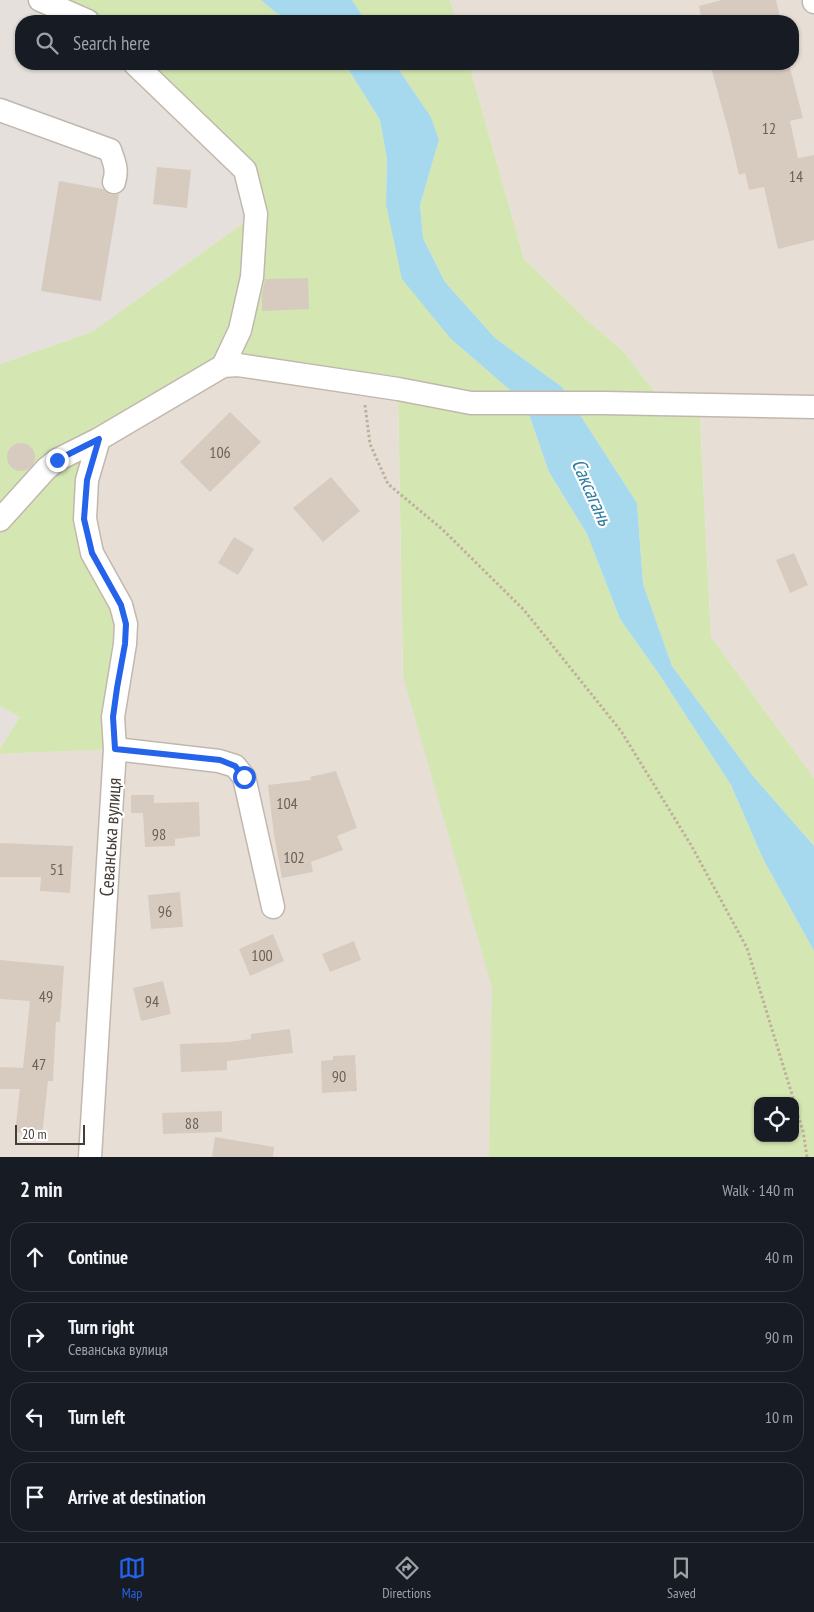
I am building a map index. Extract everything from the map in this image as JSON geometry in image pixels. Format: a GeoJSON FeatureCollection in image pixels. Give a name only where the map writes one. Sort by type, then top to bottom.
{"type":"FeatureCollection","features":[{"type":"Feature","properties":{"kind":"street"},"geometry":{"type":"LineString","coordinates":[[40,0],[74,15]]}},
{"type":"Feature","properties":{"kind":"street"},"geometry":{"type":"LineString","coordinates":[[141,70],[245,170],[256,214],[252,277],[240,330],[223,366]]}},
{"type":"Feature","properties":{"kind":"street"},"geometry":{"type":"LineString","coordinates":[[0,110],[110,150],[116,166],[114,182]]}},
{"type":"Feature","properties":{"kind":"street"},"geometry":{"type":"LineString","coordinates":[[0,520],[46,469],[57,460],[99,439],[223,366],[238,365],[366,384],[471,403],[604,403],[814,407]]}},
{"type":"Feature","properties":{"kind":"street","name":"Севанська вулиця"},"geometry":{"type":"LineString","coordinates":[[90,1157],[115,749],[113,717],[125,644],[126,624],[121,605],[92,553],[84,519],[87,480],[99,439]]}},
{"type":"Feature","properties":{"kind":"street"},"geometry":{"type":"LineString","coordinates":[[115,749],[220,760],[235,766],[244,777],[273,907]]}},
{"type":"Feature","properties":{"kind":"path"},"geometry":{"type":"LineString","coordinates":[[366,384],[365,406],[370,444],[388,484],[442,528],[524,610],[622,731],[691,845],[747,948],[793,1097]]}},
{"type":"Feature","properties":{"kind":"path"},"geometry":{"type":"LineString","coordinates":[[799,1118],[807,1157]]}},
{"type":"Feature","properties":{"kind":"shaded area"},"geometry":{"type":"Polygon","coordinates":[[[0,0],[40,0],[74,15],[15,15],[15,70],[141,70],[245,170],[256,214],[92,332],[0,364],[0,0]]]}},
{"type":"Feature","properties":{"kind":"shaded area"},"geometry":{"type":"Polygon","coordinates":[[[450,0],[814,0],[814,778],[711,637],[699,399],[659,398],[624,352],[588,321],[524,259],[471,70],[799,70],[799,15],[454,15],[450,0]]]}},
{"type":"Feature","properties":{"kind":"shaded area"},"geometry":{"type":"Polygon","coordinates":[[[223,366],[398,389],[403,676],[755,1097],[754,1142],[763,1142],[784,1157],[0,1157],[0,754],[115,749],[92,553],[99,439],[223,366]]]}},
{"type":"Feature","properties":{"kind":"shaded area"},"geometry":{"type":"Polygon","coordinates":[[[0,706],[20,717],[0,749],[0,706]]]}},
{"type":"Feature","properties":{"kind":"green space"},"geometry":{"type":"Polygon","coordinates":[[[39,0],[261,0],[281,15],[73,15],[39,0]]]}},
{"type":"Feature","properties":{"kind":"green space"},"geometry":{"type":"Polygon","coordinates":[[[352,0],[450,0],[454,15],[362,15],[352,0]]]}},
{"type":"Feature","properties":{"kind":"green space"},"geometry":{"type":"Polygon","coordinates":[[[141,70],[349,70],[380,120],[387,159],[386,204],[451,339],[525,403],[549,472],[587,534],[620,619],[659,674],[731,785],[763,859],[814,951],[814,1157],[489,1157],[492,987],[403,676],[398,389],[238,365],[99,439],[85,519],[121,605],[115,749],[0,754],[0,749],[20,717],[0,706],[0,364],[92,332],[256,214],[245,170],[141,70]]]}},
{"type":"Feature","properties":{"kind":"green space"},"geometry":{"type":"Polygon","coordinates":[[[399,70],[471,70],[524,259],[588,321],[624,352],[659,398],[699,399],[711,637],[814,778],[814,846],[753,776],[672,666],[643,584],[637,503],[562,387],[495,338],[445,282],[423,238],[420,205],[439,140],[431,117],[399,70]]]}},
{"type":"Feature","properties":{"kind":"water"},"geometry":{"type":"Polygon","coordinates":[[[261,0],[352,0],[362,15],[281,15],[261,0]]]}},
{"type":"Feature","properties":{"kind":"water","name":"Саксагань"},"geometry":{"type":"Polygon","coordinates":[[[349,70],[399,70],[431,117],[439,140],[420,205],[423,238],[445,282],[495,338],[562,387],[637,503],[643,584],[672,666],[753,776],[814,846],[814,951],[763,859],[731,785],[659,674],[620,619],[587,534],[549,472],[525,403],[451,339],[402,279],[386,204],[387,159],[380,120],[349,70]]]}},
{"type":"Feature","properties":{"kind":"building"},"geometry":{"type":"Polygon","coordinates":[[[722,0],[776,0],[780,15],[701,15],[699,6],[722,0]]]}},
{"type":"Feature","properties":{"kind":"building"},"geometry":{"type":"Polygon","coordinates":[[[712,70],[791,70],[803,118],[790,121],[798,158],[814,155],[814,240],[778,249],[764,187],[749,190],[745,173],[739,175],[712,70]]]}},
{"type":"Feature","properties":{"kind":"building"},"geometry":{"type":"Polygon","coordinates":[[[157,167],[191,170],[187,208],[153,204],[157,167]]]}},
{"type":"Feature","properties":{"kind":"building"},"geometry":{"type":"Polygon","coordinates":[[[59,181],[103,189],[111,195],[119,194],[101,301],[41,291],[59,181]]]}},
{"type":"Feature","properties":{"kind":"building"},"geometry":{"type":"Polygon","coordinates":[[[308,278],[309,309],[262,311],[262,294],[265,279],[308,278]]]}},
{"type":"Feature","properties":{"kind":"building"},"geometry":{"type":"Polygon","coordinates":[[[230,412],[261,442],[210,492],[180,462],[230,412]]]}},
{"type":"Feature","properties":{"kind":"building"},"geometry":{"type":"Polygon","coordinates":[[[21,443],[31,447],[35,457],[31,467],[21,471],[11,467],[7,457],[11,447],[21,443]]]}},
{"type":"Feature","properties":{"kind":"building"},"geometry":{"type":"Polygon","coordinates":[[[331,477],[360,511],[323,542],[293,508],[331,477]]]}},
{"type":"Feature","properties":{"kind":"building"},"geometry":{"type":"Polygon","coordinates":[[[234,537],[254,549],[238,575],[218,563],[234,537]]]}},
{"type":"Feature","properties":{"kind":"building"},"geometry":{"type":"Polygon","coordinates":[[[794,553],[808,585],[790,593],[776,560],[794,553]]]}},
{"type":"Feature","properties":{"kind":"building"},"geometry":{"type":"Polygon","coordinates":[[[336,771],[357,828],[337,836],[343,850],[311,862],[313,872],[282,878],[274,835],[268,785],[311,780],[310,777],[336,771]]]}},
{"type":"Feature","properties":{"kind":"building"},"geometry":{"type":"Polygon","coordinates":[[[131,795],[154,795],[154,803],[199,802],[200,836],[175,839],[175,846],[145,847],[143,813],[131,813],[131,795]]]}},
{"type":"Feature","properties":{"kind":"building"},"geometry":{"type":"Polygon","coordinates":[[[0,843],[73,846],[70,893],[40,891],[41,877],[0,877],[0,843]]]}},
{"type":"Feature","properties":{"kind":"building"},"geometry":{"type":"Polygon","coordinates":[[[180,892],[183,927],[151,929],[148,895],[180,892]]]}},
{"type":"Feature","properties":{"kind":"building"},"geometry":{"type":"Polygon","coordinates":[[[273,934],[284,961],[250,976],[239,949],[273,934]]]}},
{"type":"Feature","properties":{"kind":"building"},"geometry":{"type":"Polygon","coordinates":[[[354,941],[361,960],[330,972],[322,954],[354,941]]]}},
{"type":"Feature","properties":{"kind":"building"},"geometry":{"type":"Polygon","coordinates":[[[0,960],[64,966],[60,1022],[56,1022],[53,1081],[48,1081],[42,1135],[15,1132],[20,1089],[0,1089],[0,1067],[23,1068],[30,1001],[0,999],[0,960]]]}},
{"type":"Feature","properties":{"kind":"building"},"geometry":{"type":"Polygon","coordinates":[[[163,981],[171,1014],[141,1021],[133,988],[163,981]]]}},
{"type":"Feature","properties":{"kind":"building"},"geometry":{"type":"Polygon","coordinates":[[[290,1029],[293,1053],[227,1061],[227,1070],[181,1072],[180,1044],[251,1039],[251,1034],[290,1029]]]}},
{"type":"Feature","properties":{"kind":"building"},"geometry":{"type":"Polygon","coordinates":[[[355,1055],[357,1091],[322,1093],[321,1061],[333,1060],[333,1056],[355,1055]]]}},
{"type":"Feature","properties":{"kind":"building"},"geometry":{"type":"Polygon","coordinates":[[[222,1111],[222,1132],[163,1134],[162,1113],[222,1111]]]}},
{"type":"Feature","properties":{"kind":"building"},"geometry":{"type":"Polygon","coordinates":[[[215,1137],[274,1147],[273,1157],[212,1157],[215,1137]]]}},
{"type":"Feature","properties":{"kind":"route"},"geometry":{"type":"LineString","coordinates":[[57,460],[99,439],[87,480],[84,519],[92,553],[121,605],[126,624],[125,644],[113,717],[115,749],[220,760],[235,766],[244,777]]}}]}
